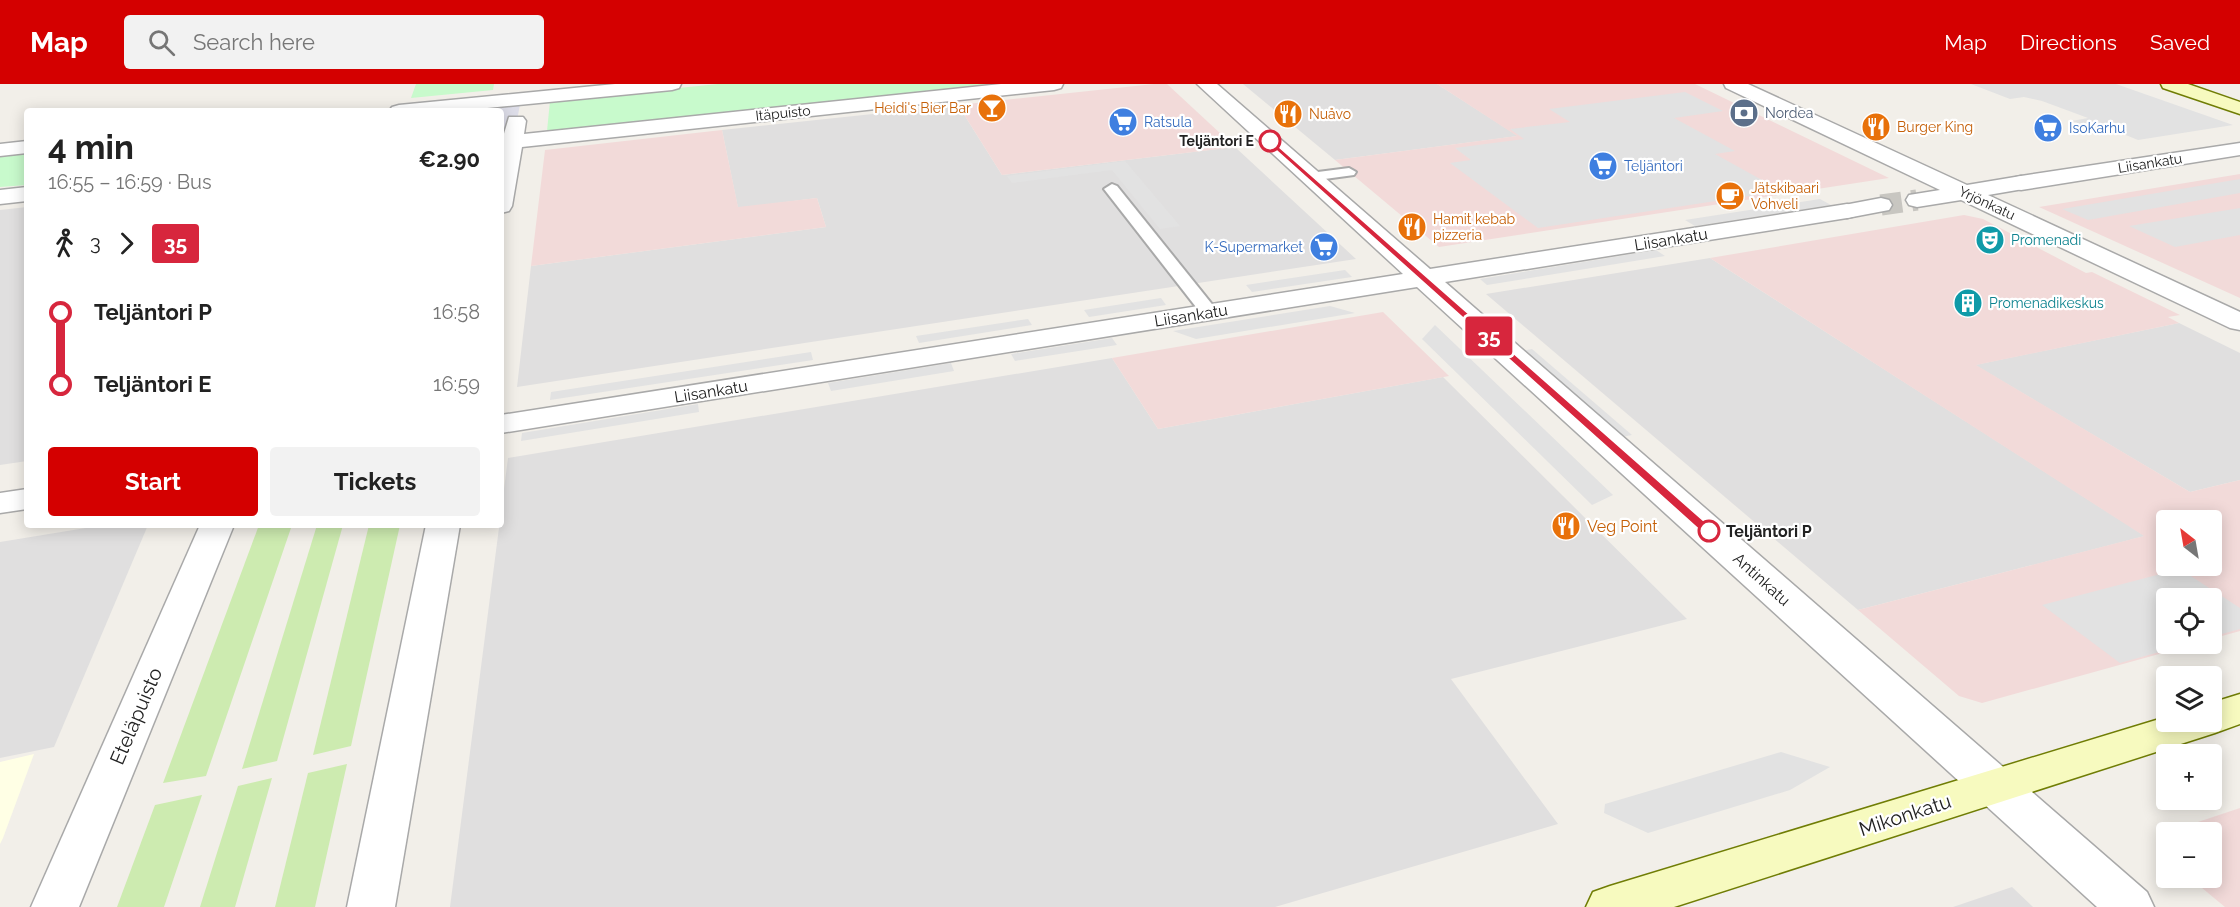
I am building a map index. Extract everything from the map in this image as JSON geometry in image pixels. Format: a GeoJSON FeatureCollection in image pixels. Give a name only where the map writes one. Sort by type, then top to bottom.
{"type":"FeatureCollection","features":[{"type":"Feature","properties":{"kind":"main road"},"geometry":{"type":"LineString","coordinates":[[2170,84],[2240,108]]}},
{"type":"Feature","properties":{"kind":"main road"},"geometry":{"type":"LineString","coordinates":[[2222,715],[2240,709]]}},
{"type":"Feature","properties":{"kind":"main road","name":"Mikonkatu"},"geometry":{"type":"LineString","coordinates":[[1610,907],[2169,732]]}},
{"type":"Feature","properties":{"kind":"street"},"geometry":{"type":"LineString","coordinates":[[398,102],[522,92],[672,84]]}},
{"type":"Feature","properties":{"kind":"street","name":"Itäpuisto"},"geometry":{"type":"LineString","coordinates":[[507,142],[1054,84]]}},
{"type":"Feature","properties":{"kind":"street","name":"Antinkatu"},"geometry":{"type":"LineString","coordinates":[[1206,84],[2130,907]]}},
{"type":"Feature","properties":{"kind":"street","name":"Yrjönkatu"},"geometry":{"type":"LineString","coordinates":[[1733,84],[2240,322]]}},
{"type":"Feature","properties":{"kind":"street"},"geometry":{"type":"LineString","coordinates":[[504,174],[507,142],[522,92]]}},
{"type":"Feature","properties":{"kind":"street"},"geometry":{"type":"LineString","coordinates":[[0,150],[24,147]]}},
{"type":"Feature","properties":{"kind":"street","name":"Liisankatu"},"geometry":{"type":"LineString","coordinates":[[1917,200],[2240,149]]}},
{"type":"Feature","properties":{"kind":"street"},"geometry":{"type":"LineString","coordinates":[[0,197],[24,194]]}},
{"type":"Feature","properties":{"kind":"street","name":"Liisankatu"},"geometry":{"type":"LineString","coordinates":[[504,424],[1881,205]]}},
{"type":"Feature","properties":{"kind":"street"},"geometry":{"type":"LineString","coordinates":[[0,503],[24,499]]}},
{"type":"Feature","properties":{"kind":"street","name":"Eteläpuisto"},"geometry":{"type":"LineString","coordinates":[[55,907],[216,528]]}},
{"type":"Feature","properties":{"kind":"street"},"geometry":{"type":"LineString","coordinates":[[371,907],[442,528]]}},
{"type":"Feature","properties":{"kind":"lane"},"geometry":{"type":"LineString","coordinates":[[1311,177],[1349,172]]}},
{"type":"Feature","properties":{"kind":"lane"},"geometry":{"type":"LineString","coordinates":[[1112,189],[1209,312]]}},
{"type":"Feature","properties":{"kind":"shaded area","name":"Ratsula"},"geometry":{"type":"Polygon","coordinates":[[[1167,84],[1235,147],[1002,175],[958,105],[1167,84]]]}},
{"type":"Feature","properties":{"kind":"shaded area"},"geometry":{"type":"Polygon","coordinates":[[[1243,84],[1437,84],[1518,136],[1335,160],[1243,84]]]}},
{"type":"Feature","properties":{"kind":"shaded area","name":"Teljäntori"},"geometry":{"type":"Polygon","coordinates":[[[1437,84],[1695,84],[1889,178],[1439,247],[1335,160],[1517,136],[1437,84]]]}},
{"type":"Feature","properties":{"kind":"shaded area"},"geometry":{"type":"Polygon","coordinates":[[[1971,84],[2116,84],[2233,125],[2138,140],[2116,131],[2104,133],[2072,121],[2088,118],[2042,101],[2024,97],[2010,99],[1971,84]]]}},
{"type":"Feature","properties":{"kind":"shaded area"},"geometry":{"type":"Polygon","coordinates":[[[1685,92],[1723,111],[1674,118],[1735,151],[1715,154],[1782,191],[1538,228],[1450,163],[1471,160],[1455,148],[1524,139],[1510,129],[1570,122],[1549,109],[1685,92]]]}},
{"type":"Feature","properties":{"kind":"shaded area"},"geometry":{"type":"Polygon","coordinates":[[[521,99],[513,142],[504,143],[504,108],[430,108],[521,99]]]}},
{"type":"Feature","properties":{"kind":"shaded area"},"geometry":{"type":"Polygon","coordinates":[[[958,105],[1002,175],[1235,147],[1356,259],[517,387],[531,266],[826,227],[817,198],[738,208],[722,130],[958,105]]]}},
{"type":"Feature","properties":{"kind":"shaded area"},"geometry":{"type":"Polygon","coordinates":[[[722,130],[738,207],[817,198],[826,227],[531,266],[545,150],[722,130]]]}},
{"type":"Feature","properties":{"kind":"shaded area"},"geometry":{"type":"Polygon","coordinates":[[[1125,161],[1180,226],[1160,229],[1112,170],[1012,183],[1007,176],[1125,161]]]}},
{"type":"Feature","properties":{"kind":"shaded area"},"geometry":{"type":"Polygon","coordinates":[[[2240,174],[2240,298],[2039,207],[2240,174]]]}},
{"type":"Feature","properties":{"kind":"shaded area"},"geometry":{"type":"Polygon","coordinates":[[[2240,179],[2240,193],[2088,220],[2062,209],[2240,179]]]}},
{"type":"Feature","properties":{"kind":"shaded area"},"geometry":{"type":"Polygon","coordinates":[[[1820,199],[1831,205],[1695,226],[1685,220],[1820,199]]]}},
{"type":"Feature","properties":{"kind":"shaded area"},"geometry":{"type":"Polygon","coordinates":[[[24,207],[24,461],[0,465],[0,210],[24,207]]]}},
{"type":"Feature","properties":{"kind":"shaded area"},"geometry":{"type":"Polygon","coordinates":[[[2240,208],[2240,235],[2175,247],[2129,226],[2240,208]]]}},
{"type":"Feature","properties":{"kind":"shaded area"},"geometry":{"type":"Polygon","coordinates":[[[1964,215],[1983,219],[2086,273],[2092,272],[2180,315],[2168,317],[2179,323],[1976,365],[2190,492],[2240,480],[2240,631],[2222,636],[2222,588],[2156,588],[2156,654],[2159,654],[1982,703],[1959,696],[1858,610],[2144,536],[1710,258],[1964,215]]]}},
{"type":"Feature","properties":{"kind":"shaded area"},"geometry":{"type":"Polygon","coordinates":[[[1656,250],[1665,256],[1487,285],[1480,279],[1656,250]]]}},
{"type":"Feature","properties":{"kind":"shaded area"},"geometry":{"type":"Polygon","coordinates":[[[1710,258],[2145,536],[1858,610],[1486,294],[1710,258]]]}},
{"type":"Feature","properties":{"kind":"shaded area"},"geometry":{"type":"Polygon","coordinates":[[[1345,270],[1352,277],[1252,292],[1246,285],[1345,270]]]}},
{"type":"Feature","properties":{"kind":"shaded area"},"geometry":{"type":"Polygon","coordinates":[[[1161,298],[1166,305],[1089,317],[1084,310],[1161,298]]]}},
{"type":"Feature","properties":{"kind":"shaded area"},"geometry":{"type":"Polygon","coordinates":[[[1330,306],[1355,313],[1196,339],[1173,331],[1330,306]]]}},
{"type":"Feature","properties":{"kind":"shaded area"},"geometry":{"type":"Polygon","coordinates":[[[1383,312],[1449,376],[1158,429],[1112,358],[1383,312]]]}},
{"type":"Feature","properties":{"kind":"shaded area"},"geometry":{"type":"Polygon","coordinates":[[[1028,319],[1032,325],[919,343],[916,336],[1028,319]]]}},
{"type":"Feature","properties":{"kind":"shaded area"},"geometry":{"type":"Polygon","coordinates":[[[2179,323],[2240,353],[2240,480],[2190,492],[1975,365],[2179,323]]]}},
{"type":"Feature","properties":{"kind":"shaded area"},"geometry":{"type":"Polygon","coordinates":[[[1435,325],[1613,495],[1592,505],[1422,339],[1435,325]]]}},
{"type":"Feature","properties":{"kind":"shaded area"},"geometry":{"type":"Polygon","coordinates":[[[1112,338],[1117,345],[1015,361],[1011,354],[1112,338]]]}},
{"type":"Feature","properties":{"kind":"shaded area"},"geometry":{"type":"Polygon","coordinates":[[[1532,349],[1632,435],[1616,438],[1517,352],[1532,349]]]}},
{"type":"Feature","properties":{"kind":"shaded area"},"geometry":{"type":"Polygon","coordinates":[[[811,352],[813,360],[550,400],[551,392],[811,352]]]}},
{"type":"Feature","properties":{"kind":"shaded area"},"geometry":{"type":"Polygon","coordinates":[[[1112,358],[1158,429],[1443,377],[1687,619],[1451,679],[1558,824],[1275,907],[450,907],[499,528],[504,528],[504,489],[508,458],[1112,358]]]}},
{"type":"Feature","properties":{"kind":"shaded area"},"geometry":{"type":"Polygon","coordinates":[[[951,363],[954,371],[831,391],[828,383],[951,363]]]}},
{"type":"Feature","properties":{"kind":"shaded area"},"geometry":{"type":"Polygon","coordinates":[[[698,404],[699,412],[521,441],[522,433],[698,404]]]}},
{"type":"Feature","properties":{"kind":"shaded area"},"geometry":{"type":"Polygon","coordinates":[[[86,528],[147,528],[54,747],[0,758],[0,542],[86,528]]]}},
{"type":"Feature","properties":{"kind":"shaded area"},"geometry":{"type":"Polygon","coordinates":[[[2156,575],[2191,576],[2209,588],[2156,588],[2156,653],[2120,663],[2042,605],[2156,575]]]}},
{"type":"Feature","properties":{"kind":"shaded area"},"geometry":{"type":"Polygon","coordinates":[[[2222,596],[2240,608],[2240,629],[2222,634],[2222,596]]]}},
{"type":"Feature","properties":{"kind":"shaded area"},"geometry":{"type":"Polygon","coordinates":[[[1781,752],[1830,767],[1790,790],[1648,833],[1604,813],[1605,804],[1781,752]]]}},
{"type":"Feature","properties":{"kind":"shaded area"},"geometry":{"type":"Polygon","coordinates":[[[34,754],[3,838],[0,844],[0,762],[34,754]]]}},
{"type":"Feature","properties":{"kind":"shaded area"},"geometry":{"type":"Polygon","coordinates":[[[2240,808],[2240,907],[2225,907],[2202,888],[2222,888],[2222,822],[2198,822],[2240,808]]]}},
{"type":"Feature","properties":{"kind":"shaded area"},"geometry":{"type":"Polygon","coordinates":[[[2012,887],[2033,907],[1953,907],[2012,887]]]}},
{"type":"Feature","properties":{"kind":"green space"},"geometry":{"type":"Polygon","coordinates":[[[416,84],[494,84],[493,90],[411,98],[416,84]]]}},
{"type":"Feature","properties":{"kind":"green space"},"geometry":{"type":"Polygon","coordinates":[[[718,84],[993,84],[547,131],[550,101],[718,84]]]}},
{"type":"Feature","properties":{"kind":"green space"},"geometry":{"type":"Polygon","coordinates":[[[24,153],[24,185],[0,187],[0,156],[24,153]]]}},
{"type":"Feature","properties":{"kind":"green space"},"geometry":{"type":"Polygon","coordinates":[[[258,528],[291,528],[206,776],[163,783],[258,528]]]}},
{"type":"Feature","properties":{"kind":"green space"},"geometry":{"type":"Polygon","coordinates":[[[316,528],[342,528],[277,761],[242,769],[316,528]]]}},
{"type":"Feature","properties":{"kind":"green space"},"geometry":{"type":"Polygon","coordinates":[[[368,528],[399,528],[351,746],[313,755],[368,528]]]}},
{"type":"Feature","properties":{"kind":"green space"},"geometry":{"type":"Polygon","coordinates":[[[347,764],[315,907],[275,907],[308,773],[347,764]]]}},
{"type":"Feature","properties":{"kind":"green space"},"geometry":{"type":"Polygon","coordinates":[[[272,778],[235,907],[200,907],[238,786],[272,778]]]}},
{"type":"Feature","properties":{"kind":"green space"},"geometry":{"type":"Polygon","coordinates":[[[202,795],[164,907],[117,907],[155,805],[202,795]]]}},
{"type":"Feature","properties":{"kind":"tunnel"},"geometry":{"type":"LineString","coordinates":[[1881,205],[1917,200]]}},
{"type":"Feature","properties":{"kind":"bus line","name":"35"},"geometry":{"type":"LineString","coordinates":[[1270,141],[1709,531]]}},
{"type":"Feature","properties":{"kind":"place","name":"Heidi's Bier Bar"},"geometry":{"type":"Point","coordinates":[992,108]}},
{"type":"Feature","properties":{"kind":"place","name":"Nordea"},"geometry":{"type":"Point","coordinates":[1744,113]}},
{"type":"Feature","properties":{"kind":"place","name":"Nuåvo"},"geometry":{"type":"Point","coordinates":[1288,114]}},
{"type":"Feature","properties":{"kind":"place","name":"Ratsula"},"geometry":{"type":"Point","coordinates":[1123,122]}},
{"type":"Feature","properties":{"kind":"place","name":"Burger King"},"geometry":{"type":"Point","coordinates":[1876,127]}},
{"type":"Feature","properties":{"kind":"place","name":"IsoKarhu"},"geometry":{"type":"Point","coordinates":[2048,128]}},
{"type":"Feature","properties":{"kind":"place","name":"Teljäntori E"},"geometry":{"type":"Point","coordinates":[1270,141]}},
{"type":"Feature","properties":{"kind":"place","name":"Teljäntori"},"geometry":{"type":"Point","coordinates":[1603,166]}},
{"type":"Feature","properties":{"kind":"place","name":"Jätskibaari Vohveli"},"geometry":{"type":"Point","coordinates":[1730,196]}},
{"type":"Feature","properties":{"kind":"place","name":"Hamit kebab pizzeria"},"geometry":{"type":"Point","coordinates":[1412,227]}},
{"type":"Feature","properties":{"kind":"place","name":"Promenadi"},"geometry":{"type":"Point","coordinates":[1990,240]}},
{"type":"Feature","properties":{"kind":"place","name":"K-Supermarket"},"geometry":{"type":"Point","coordinates":[1324,247]}},
{"type":"Feature","properties":{"kind":"place","name":"Promenadikeskus"},"geometry":{"type":"Point","coordinates":[1968,303]}},
{"type":"Feature","properties":{"kind":"place","name":"Veg Point"},"geometry":{"type":"Point","coordinates":[1566,526]}},
{"type":"Feature","properties":{"kind":"place","name":"Teljäntori P"},"geometry":{"type":"Point","coordinates":[1709,531]}}]}
